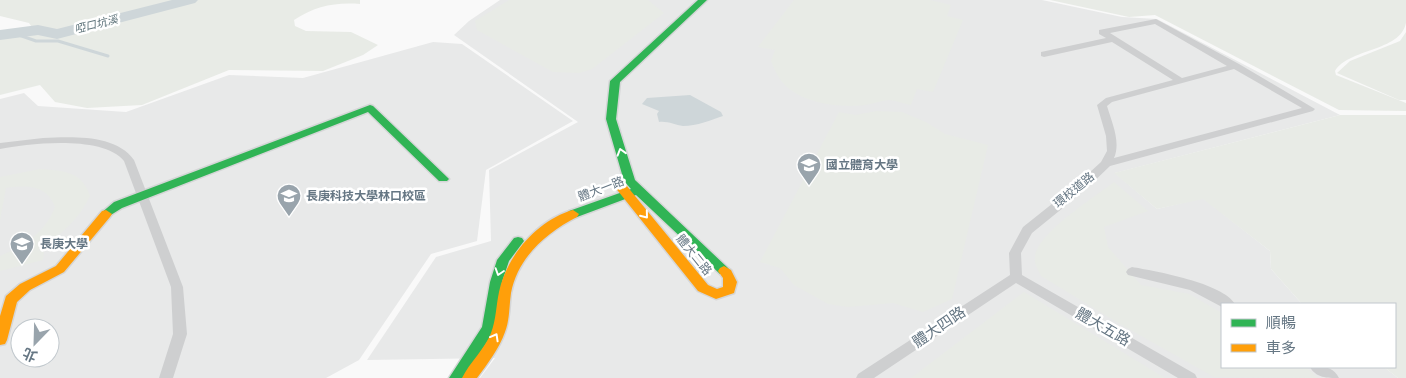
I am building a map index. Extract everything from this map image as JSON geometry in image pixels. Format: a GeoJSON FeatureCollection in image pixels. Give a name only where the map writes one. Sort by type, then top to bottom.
{"type":"FeatureCollection","features":[{"type":"Feature","properties":{"kind":"street","name":"體大一路"},"geometry":{"type":"LineString","coordinates":[[629,188],[601,119],[608,79],[694,0]]}},
{"type":"Feature","properties":{"kind":"street","name":"體大一路"},"geometry":{"type":"LineString","coordinates":[[629,188],[610,119],[615,81],[703,0]]}},
{"type":"Feature","properties":{"kind":"street"},"geometry":{"type":"LineString","coordinates":[[1106,164],[1310,108],[1236,66],[1156,21],[1102,32],[1181,81],[1236,66]]}},
{"type":"Feature","properties":{"kind":"street"},"geometry":{"type":"LineString","coordinates":[[1044,54],[1113,39]]}},
{"type":"Feature","properties":{"kind":"street","name":"環校道路"},"geometry":{"type":"LineString","coordinates":[[1016,277],[1015,254],[1027,230],[1082,187],[1106,164],[1112,151],[1111,136],[1102,105],[1109,100],[1181,81]]}},
{"type":"Feature","properties":{"kind":"street"},"geometry":{"type":"LineString","coordinates":[[0,340],[11,300],[24,287],[60,269],[104,215],[118,204],[370,108],[443,180]]}},
{"type":"Feature","properties":{"kind":"street"},"geometry":{"type":"LineString","coordinates":[[0,146],[63,140],[98,144],[121,151],[129,160],[177,287],[180,334],[166,378]]}},
{"type":"Feature","properties":{"kind":"street","name":"體大一路"},"geometry":{"type":"LineString","coordinates":[[456,378],[489,328],[496,282],[501,267],[518,242],[534,226],[549,216],[629,188]]}},
{"type":"Feature","properties":{"kind":"street","name":"體大一路"},"geometry":{"type":"LineString","coordinates":[[469,378],[499,330],[506,285],[516,259],[527,243],[542,230],[629,188]]}},
{"type":"Feature","properties":{"kind":"street","name":"體大二路"},"geometry":{"type":"LineString","coordinates":[[629,188],[729,275],[731,283],[729,290],[717,295],[703,288],[629,188]]}},
{"type":"Feature","properties":{"kind":"street"},"geometry":{"type":"LineString","coordinates":[[1132,272],[1166,278],[1215,294],[1227,303]]}},
{"type":"Feature","properties":{"kind":"street","name":"體大四路"},"geometry":{"type":"LineString","coordinates":[[863,378],[990,292],[1016,277]]}},
{"type":"Feature","properties":{"kind":"street","name":"體大五路"},"geometry":{"type":"LineString","coordinates":[[1016,277],[1190,378]]}},
{"type":"Feature","properties":{"kind":"street"},"geometry":{"type":"LineString","coordinates":[[1318,368],[1332,378]]}},
{"type":"Feature","properties":{"kind":"shaded area"},"geometry":{"type":"Polygon","coordinates":[[[0,0],[360,0],[360,4],[334,4],[310,11],[294,20],[295,26],[306,31],[351,32],[378,45],[363,55],[323,71],[229,70],[142,105],[87,108],[55,102],[40,85],[0,95],[0,39],[36,33],[29,23],[0,16],[0,0]]]}},
{"type":"Feature","properties":{"kind":"shaded area","name":"國立體育大學"},"geometry":{"type":"Polygon","coordinates":[[[500,0],[1042,0],[1122,17],[1157,19],[1340,115],[1115,173],[1157,209],[1203,198],[1270,251],[1271,269],[1301,303],[1221,303],[1221,368],[1385,368],[1398,378],[480,378],[495,358],[367,360],[436,257],[491,241],[489,170],[578,122],[454,35],[469,21],[500,0]]]}},
{"type":"Feature","properties":{"kind":"shaded area"},"geometry":{"type":"Polygon","coordinates":[[[509,0],[648,0],[664,13],[592,69],[579,73],[553,72],[477,30],[475,21],[509,0]]]}},
{"type":"Feature","properties":{"kind":"shaded area"},"geometry":{"type":"Polygon","coordinates":[[[794,0],[930,0],[951,5],[947,16],[963,20],[933,92],[917,89],[911,105],[888,100],[855,106],[833,105],[811,100],[792,91],[780,79],[771,61],[775,50],[758,47],[794,0]]]}},
{"type":"Feature","properties":{"kind":"shaded area"},"geometry":{"type":"Polygon","coordinates":[[[1050,0],[1406,0],[1406,23],[1402,32],[1394,40],[1351,58],[1335,71],[1336,75],[1406,103],[1406,111],[1339,110],[1155,15],[1129,17],[1050,0]]]}},
{"type":"Feature","properties":{"kind":"shaded area"},"geometry":{"type":"Polygon","coordinates":[[[1406,32],[1406,100],[1399,100],[1337,73],[1350,61],[1400,41],[1406,32]]]}},
{"type":"Feature","properties":{"kind":"shaded area","name":"長庚科技大學林口校區"},"geometry":{"type":"Polygon","coordinates":[[[433,42],[462,44],[573,121],[486,170],[477,241],[431,254],[359,360],[326,378],[0,378],[0,99],[24,93],[38,106],[126,112],[229,75],[303,78],[433,42]]]}},
{"type":"Feature","properties":{"kind":"shaded area"},"geometry":{"type":"Polygon","coordinates":[[[690,95],[721,112],[723,116],[699,124],[683,126],[659,122],[657,114],[659,111],[642,104],[647,98],[690,95]]]}},
{"type":"Feature","properties":{"kind":"shaded area"},"geometry":{"type":"Polygon","coordinates":[[[876,111],[902,112],[926,122],[945,134],[988,145],[952,299],[923,312],[893,303],[848,307],[828,304],[794,285],[780,268],[760,262],[839,112],[855,115],[876,111]]]}},
{"type":"Feature","properties":{"kind":"shaded area"},"geometry":{"type":"Polygon","coordinates":[[[1340,115],[1406,115],[1406,378],[1398,378],[1385,368],[1396,368],[1396,303],[1301,303],[1271,269],[1270,251],[1203,199],[1157,209],[1114,173],[1340,115]]]}},
{"type":"Feature","properties":{"kind":"shaded area"},"geometry":{"type":"Polygon","coordinates":[[[40,169],[64,172],[77,177],[87,188],[90,196],[75,220],[54,239],[38,250],[44,252],[43,260],[0,271],[0,256],[26,243],[40,231],[55,207],[47,194],[35,188],[6,188],[0,220],[0,177],[40,169]]]}},
{"type":"Feature","properties":{"kind":"shaded area"},"geometry":{"type":"Polygon","coordinates":[[[1114,182],[1148,211],[1104,227],[1108,247],[1141,285],[1189,294],[1221,312],[1221,368],[1307,368],[1318,378],[1214,377],[1120,324],[1041,276],[1035,260],[1038,248],[1046,237],[1068,216],[1114,182]]]}},
{"type":"Feature","properties":{"kind":"shaded area"},"geometry":{"type":"Polygon","coordinates":[[[1024,292],[1165,378],[911,378],[1024,292]]]}},
{"type":"Feature","properties":{"kind":"waterway","name":"啞口坑溪"},"geometry":{"type":"LineString","coordinates":[[0,35],[38,30],[57,34],[190,0]]}},
{"type":"Feature","properties":{"kind":"waterway"},"geometry":{"type":"LineString","coordinates":[[13,33],[36,41],[58,41],[108,56]]}},
{"type":"Feature","properties":{"kind":"traffic: fast"},"geometry":{"type":"LineString","coordinates":[[573,214],[638,190],[630,181],[611,119],[615,81],[703,0]]}},
{"type":"Feature","properties":{"kind":"traffic: fast"},"geometry":{"type":"LineString","coordinates":[[106,214],[118,205],[370,108],[443,179]]}},
{"type":"Feature","properties":{"kind":"traffic: fast"},"geometry":{"type":"LineString","coordinates":[[638,190],[724,271]]}},
{"type":"Feature","properties":{"kind":"traffic: fast"},"geometry":{"type":"LineString","coordinates":[[456,378],[489,328],[496,282],[503,260],[518,241]]}},
{"type":"Feature","properties":{"kind":"traffic: slow"},"geometry":{"type":"LineString","coordinates":[[622,188],[703,288],[716,294],[729,290],[730,280],[724,271]]}},
{"type":"Feature","properties":{"kind":"traffic: slow"},"geometry":{"type":"LineString","coordinates":[[0,340],[11,300],[25,287],[60,269],[106,214]]}},
{"type":"Feature","properties":{"kind":"traffic: slow"},"geometry":{"type":"LineString","coordinates":[[469,378],[485,357],[498,333],[505,292],[514,266],[521,255],[539,236],[573,214]]}},
{"type":"Feature","properties":{"kind":"place","name":"國立體育大學"},"geometry":{"type":"Point","coordinates":[809,186]}},
{"type":"Feature","properties":{"kind":"place","name":"長庚科技大學林口校區"},"geometry":{"type":"Point","coordinates":[289,217]}},
{"type":"Feature","properties":{"kind":"place","name":"長庚大學"},"geometry":{"type":"Point","coordinates":[22,265]}}]}
